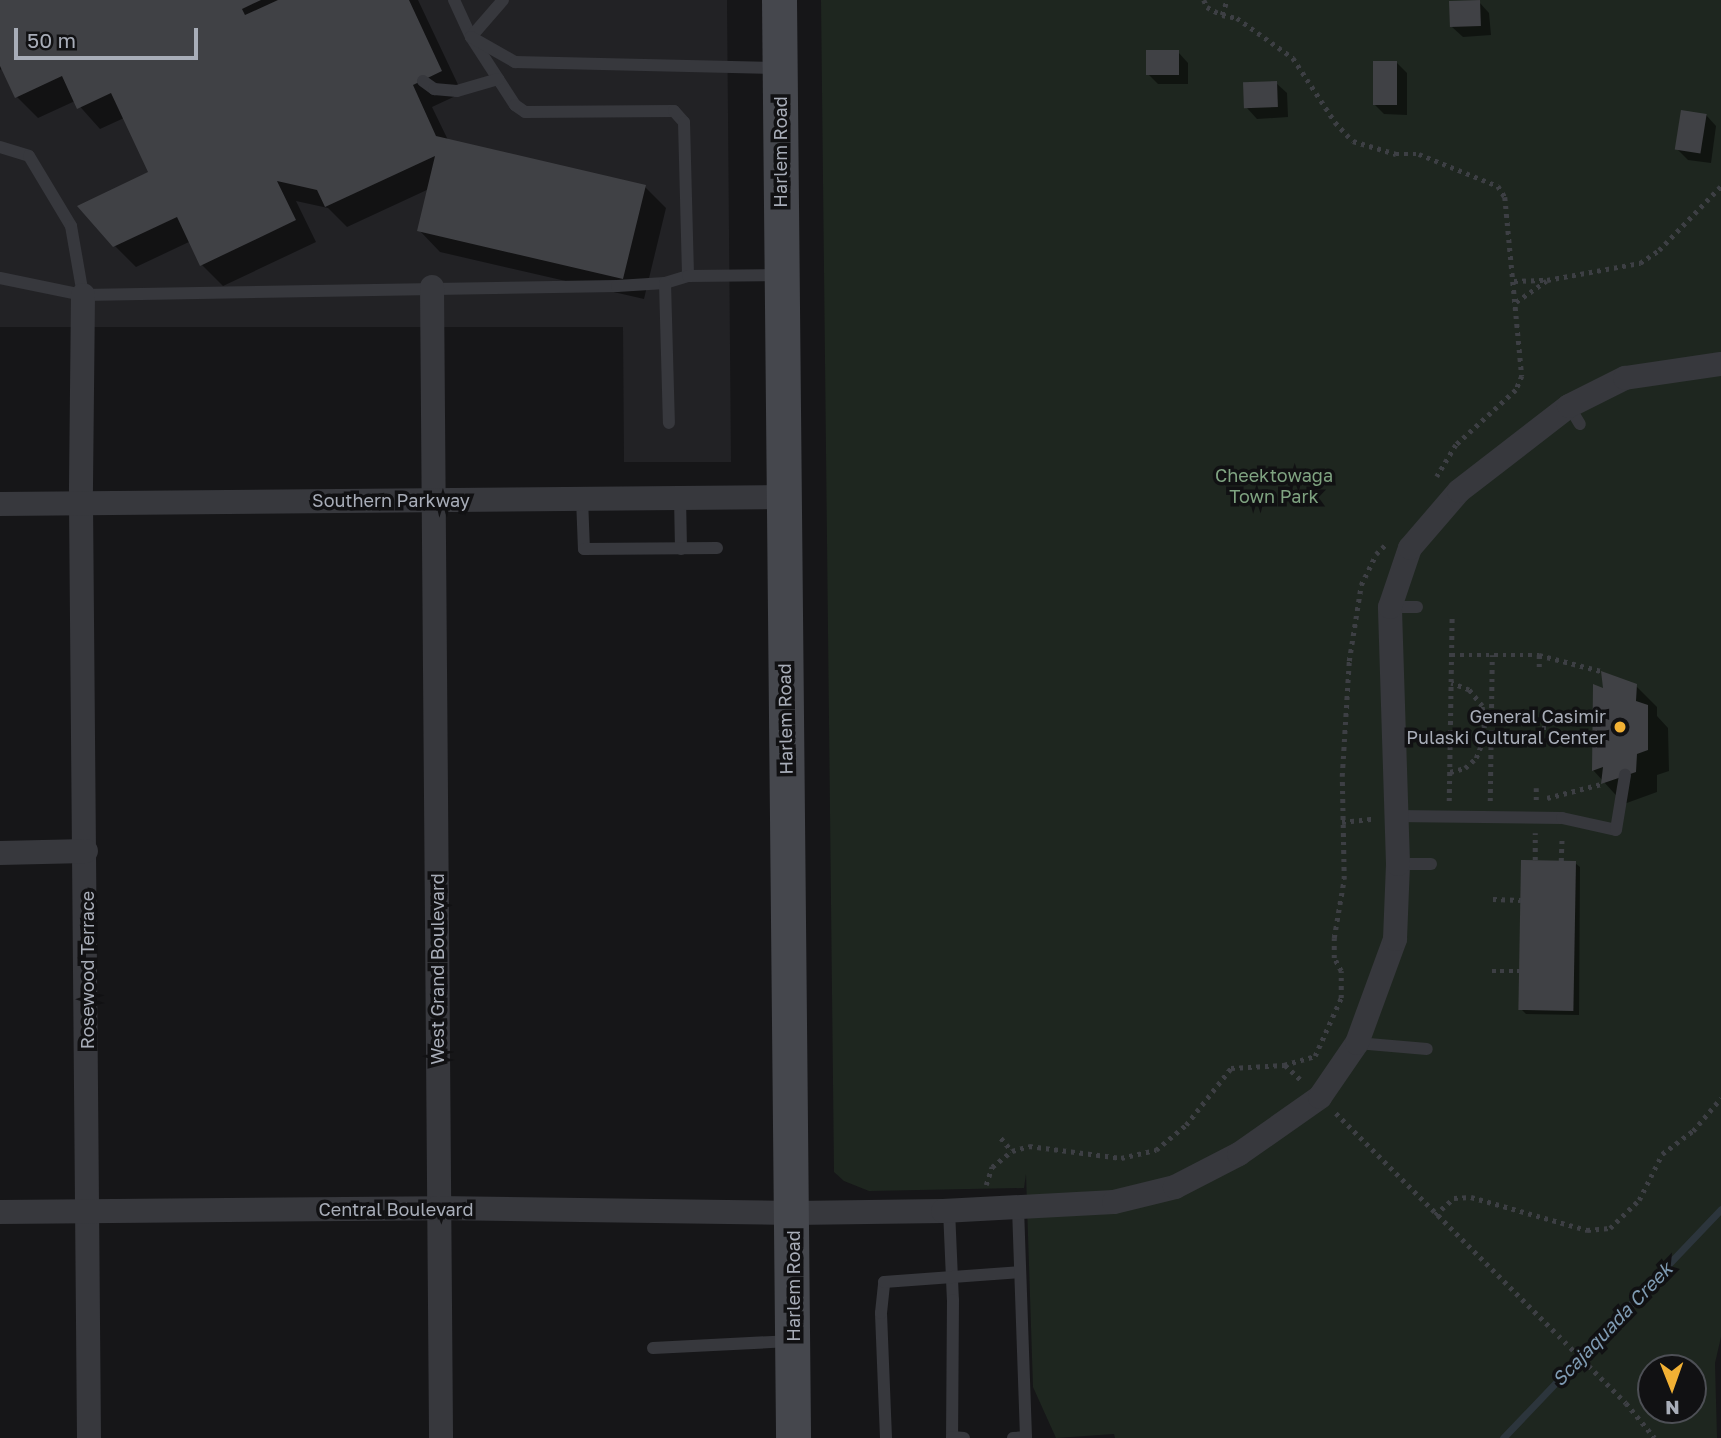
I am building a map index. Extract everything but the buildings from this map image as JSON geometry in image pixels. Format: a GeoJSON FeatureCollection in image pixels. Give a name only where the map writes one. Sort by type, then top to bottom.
{"type":"FeatureCollection","features":[{"type":"Feature","properties":{"kind":"main road","name":"Harlem Road"},"geometry":{"type":"LineString","coordinates":[[779,0],[782,497],[793,1213],[793,1438]]}},
{"type":"Feature","properties":{"kind":"street","name":"West Grand Boulevard"},"geometry":{"type":"LineString","coordinates":[[432,287],[437,1208],[441,1438]]}},
{"type":"Feature","properties":{"kind":"street","name":"Rosewood Terrace"},"geometry":{"type":"LineString","coordinates":[[83,295],[81,503],[89,1438]]}},
{"type":"Feature","properties":{"kind":"street"},"geometry":{"type":"LineString","coordinates":[[1320,1097],[1357,1043],[1395,939],[1398,864],[1390,607],[1410,548],[1459,491],[1574,415],[1625,372],[1721,364]]}},
{"type":"Feature","properties":{"kind":"street","name":"Southern Parkway"},"geometry":{"type":"LineString","coordinates":[[0,504],[782,497]]}},
{"type":"Feature","properties":{"kind":"street"},"geometry":{"type":"LineString","coordinates":[[0,853],[86,851]]}},
{"type":"Feature","properties":{"kind":"street","name":"Central Boulevard"},"geometry":{"type":"LineString","coordinates":[[0,1212],[437,1208],[793,1213],[949,1210],[1114,1202],[1175,1187],[1239,1154],[1320,1097]]}},
{"type":"Feature","properties":{"kind":"lane"},"geometry":{"type":"LineString","coordinates":[[454,0],[471,37],[515,105],[524,112],[674,111],[684,122],[688,276]]}},
{"type":"Feature","properties":{"kind":"lane"},"geometry":{"type":"LineString","coordinates":[[471,37],[503,0]]}},
{"type":"Feature","properties":{"kind":"lane"},"geometry":{"type":"LineString","coordinates":[[471,37],[515,62],[779,68]]}},
{"type":"Feature","properties":{"kind":"lane"},"geometry":{"type":"LineString","coordinates":[[424,81],[434,89],[457,91],[498,79]]}},
{"type":"Feature","properties":{"kind":"lane"},"geometry":{"type":"LineString","coordinates":[[0,147],[29,156],[71,226],[83,295]]}},
{"type":"Feature","properties":{"kind":"lane"},"geometry":{"type":"LineString","coordinates":[[0,278],[83,295],[665,283],[688,276],[781,275]]}},
{"type":"Feature","properties":{"kind":"lane"},"geometry":{"type":"LineString","coordinates":[[665,283],[669,423]]}},
{"type":"Feature","properties":{"kind":"lane"},"geometry":{"type":"LineString","coordinates":[[680,497],[681,549]]}},
{"type":"Feature","properties":{"kind":"lane"},"geometry":{"type":"LineString","coordinates":[[582,498],[584,550],[717,548]]}},
{"type":"Feature","properties":{"kind":"lane"},"geometry":{"type":"LineString","coordinates":[[1390,607],[1418,607]]}},
{"type":"Feature","properties":{"kind":"lane"},"geometry":{"type":"LineString","coordinates":[[1395,817],[1562,818],[1616,830],[1625,775]]}},
{"type":"Feature","properties":{"kind":"lane"},"geometry":{"type":"LineString","coordinates":[[1398,864],[1431,864]]}},
{"type":"Feature","properties":{"kind":"lane"},"geometry":{"type":"LineString","coordinates":[[1357,1043],[1427,1049]]}},
{"type":"Feature","properties":{"kind":"lane"},"geometry":{"type":"LineString","coordinates":[[1013,1438],[1026,1437],[1018,1206]]}},
{"type":"Feature","properties":{"kind":"lane"},"geometry":{"type":"LineString","coordinates":[[949,1210],[952,1275],[952,1437],[964,1438]]}},
{"type":"Feature","properties":{"kind":"lane"},"geometry":{"type":"LineString","coordinates":[[886,1438],[881,1313],[884,1282],[1019,1272]]}},
{"type":"Feature","properties":{"kind":"lane"},"geometry":{"type":"LineString","coordinates":[[653,1348],[793,1341]]}},
{"type":"Feature","properties":{"kind":"path"},"geometry":{"type":"LineString","coordinates":[[1204,0],[1207,7],[1222,16],[1237,19],[1293,58],[1335,122],[1353,141],[1396,154],[1419,155],[1498,186],[1504,197],[1522,376],[1516,390],[1456,445],[1435,480]]}},
{"type":"Feature","properties":{"kind":"path"},"geometry":{"type":"LineString","coordinates":[[1222,16],[1227,0]]}},
{"type":"Feature","properties":{"kind":"path"},"geometry":{"type":"LineString","coordinates":[[1514,281],[1547,280],[1640,262],[1658,250],[1721,187]]}},
{"type":"Feature","properties":{"kind":"path"},"geometry":{"type":"LineString","coordinates":[[1516,303],[1547,280]]}},
{"type":"Feature","properties":{"kind":"path"},"geometry":{"type":"LineString","coordinates":[[985,1207],[986,1183],[992,1167],[1012,1151],[1029,1146],[1121,1158],[1156,1150],[1186,1125],[1231,1068],[1284,1065],[1315,1055],[1340,998],[1341,971],[1334,958],[1334,938],[1344,879],[1342,822],[1349,661],[1361,585],[1376,554],[1394,535]]}},
{"type":"Feature","properties":{"kind":"path"},"geometry":{"type":"LineString","coordinates":[[1449,817],[1452,616]]}},
{"type":"Feature","properties":{"kind":"path"},"geometry":{"type":"LineString","coordinates":[[1451,655],[1539,655],[1601,671]]}},
{"type":"Feature","properties":{"kind":"path"},"geometry":{"type":"LineString","coordinates":[[1490,817],[1492,655]]}},
{"type":"Feature","properties":{"kind":"path"},"geometry":{"type":"LineString","coordinates":[[1539,655],[1539,667]]}},
{"type":"Feature","properties":{"kind":"path"},"geometry":{"type":"LineString","coordinates":[[1450,772],[1465,768],[1476,758],[1485,736],[1482,706],[1469,690],[1451,683]]}},
{"type":"Feature","properties":{"kind":"path"},"geometry":{"type":"LineString","coordinates":[[1542,728],[1548,728]]}},
{"type":"Feature","properties":{"kind":"path"},"geometry":{"type":"LineString","coordinates":[[1536,801],[1601,784]]}},
{"type":"Feature","properties":{"kind":"path"},"geometry":{"type":"LineString","coordinates":[[1342,822],[1395,817]]}},
{"type":"Feature","properties":{"kind":"path"},"geometry":{"type":"LineString","coordinates":[[1561,861],[1562,818]]}},
{"type":"Feature","properties":{"kind":"path"},"geometry":{"type":"LineString","coordinates":[[1493,899],[1521,900]]}},
{"type":"Feature","properties":{"kind":"path"},"geometry":{"type":"LineString","coordinates":[[1492,971],[1520,971]]}},
{"type":"Feature","properties":{"kind":"path"},"geometry":{"type":"LineString","coordinates":[[1284,1065],[1320,1097],[1626,1403],[1655,1438]]}},
{"type":"Feature","properties":{"kind":"path"},"geometry":{"type":"LineString","coordinates":[[1435,1214],[1454,1198],[1471,1197],[1587,1230],[1610,1228],[1639,1200],[1662,1154],[1693,1132],[1721,1098]]}},
{"type":"Feature","properties":{"kind":"path"},"geometry":{"type":"LineString","coordinates":[[1001,1138],[1012,1151]]}},
{"type":"Feature","properties":{"kind":"shaded area"},"geometry":{"type":"Polygon","coordinates":[[[0,0],[727,0],[731,462],[624,462],[623,327],[0,327],[0,0]]]}},
{"type":"Feature","properties":{"kind":"green space","name":"Cheektowaga Town Park"},"geometry":{"type":"Polygon","coordinates":[[[821,0],[1721,0],[1721,1337],[1715,1363],[1717,1438],[1115,1438],[1114,1434],[1056,1438],[1033,1387],[1026,1174],[1024,1188],[869,1191],[844,1181],[834,1172],[821,0]]]}},
{"type":"Feature","properties":{"kind":"waterway","name":"Scajaquada Creek"},"geometry":{"type":"LineString","coordinates":[[1503,1438],[1721,1209]]}},
{"type":"Feature","properties":{"kind":"place","name":"General Casimir Pulaski Cultural Center"},"geometry":{"type":"Point","coordinates":[1620,727]}}]}
